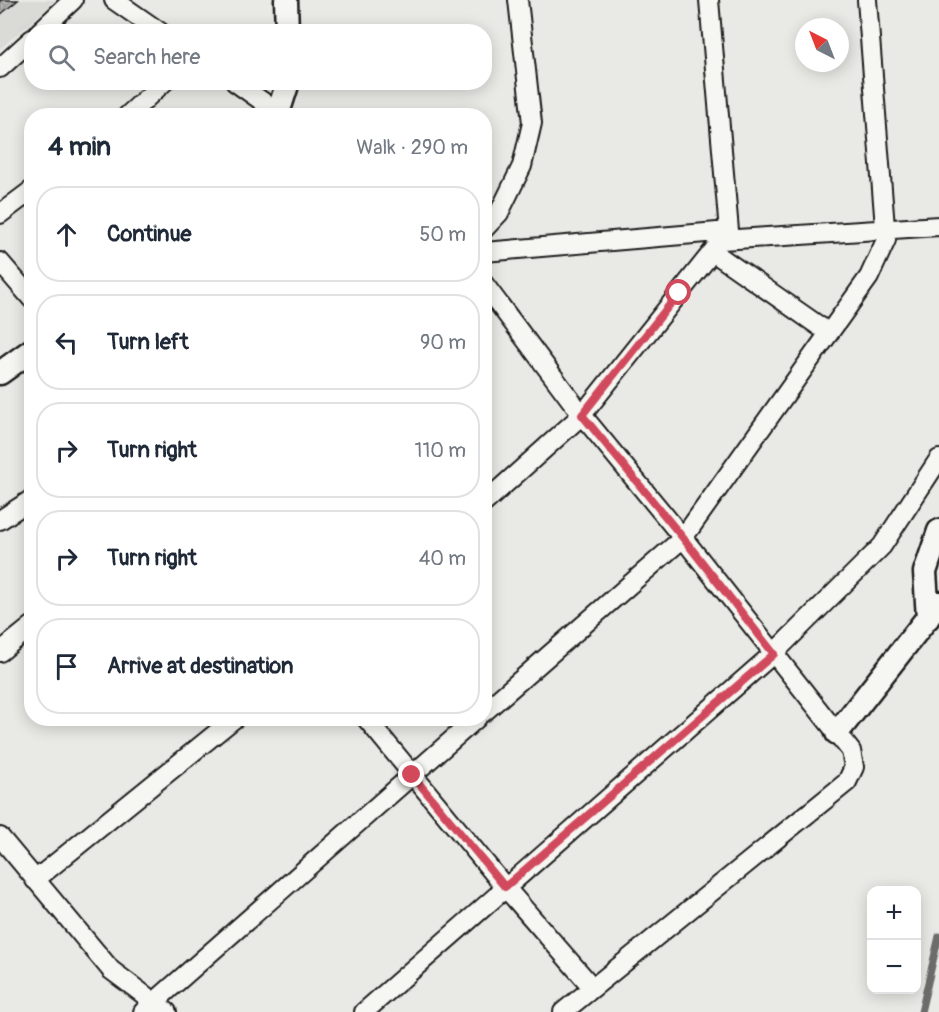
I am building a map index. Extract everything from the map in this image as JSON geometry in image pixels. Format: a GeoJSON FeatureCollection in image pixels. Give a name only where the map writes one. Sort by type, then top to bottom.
{"type":"FeatureCollection","features":[{"type":"Feature","properties":{"kind":"street"},"geometry":{"type":"LineString","coordinates":[[48,24],[73,0]]}},
{"type":"Feature","properties":{"kind":"street"},"geometry":{"type":"LineString","coordinates":[[114,0],[148,24]]}},
{"type":"Feature","properties":{"kind":"street"},"geometry":{"type":"LineString","coordinates":[[286,0],[287,24]]}},
{"type":"Feature","properties":{"kind":"street"},"geometry":{"type":"LineString","coordinates":[[492,220],[499,213],[522,166],[532,123],[518,0]]}},
{"type":"Feature","properties":{"kind":"street"},"geometry":{"type":"LineString","coordinates":[[492,496],[582,415],[722,241],[709,0]]}},
{"type":"Feature","properties":{"kind":"street"},"geometry":{"type":"LineString","coordinates":[[492,705],[683,538],[869,277],[886,240],[886,230],[867,0]]}},
{"type":"Feature","properties":{"kind":"street"},"geometry":{"type":"LineString","coordinates":[[0,68],[24,46]]}},
{"type":"Feature","properties":{"kind":"street"},"geometry":{"type":"LineString","coordinates":[[136,108],[155,90]]}},
{"type":"Feature","properties":{"kind":"street"},"geometry":{"type":"LineString","coordinates":[[247,90],[272,108]]}},
{"type":"Feature","properties":{"kind":"street"},"geometry":{"type":"LineString","coordinates":[[282,108],[286,90]]}},
{"type":"Feature","properties":{"kind":"street"},"geometry":{"type":"LineString","coordinates":[[0,214],[24,196]]}},
{"type":"Feature","properties":{"kind":"street"},"geometry":{"type":"LineString","coordinates":[[492,252],[722,241],[939,226]]}},
{"type":"Feature","properties":{"kind":"street"},"geometry":{"type":"LineString","coordinates":[[722,241],[829,333]]}},
{"type":"Feature","properties":{"kind":"street"},"geometry":{"type":"LineString","coordinates":[[0,262],[24,289]]}},
{"type":"Feature","properties":{"kind":"street"},"geometry":{"type":"LineString","coordinates":[[492,295],[582,415],[683,538],[851,751],[854,767],[847,782],[591,987],[563,1012]]}},
{"type":"Feature","properties":{"kind":"street"},"geometry":{"type":"LineString","coordinates":[[0,373],[24,356]]}},
{"type":"Feature","properties":{"kind":"street"},"geometry":{"type":"LineString","coordinates":[[364,1012],[774,654],[882,546],[939,459]]}},
{"type":"Feature","properties":{"kind":"street"},"geometry":{"type":"LineString","coordinates":[[0,520],[24,504]]}},
{"type":"Feature","properties":{"kind":"street"},"geometry":{"type":"LineString","coordinates":[[837,733],[934,611],[926,572],[939,531]]}},
{"type":"Feature","properties":{"kind":"street"},"geometry":{"type":"LineString","coordinates":[[0,652],[24,632]]}},
{"type":"Feature","properties":{"kind":"street"},"geometry":{"type":"LineString","coordinates":[[35,880],[226,726]]}},
{"type":"Feature","properties":{"kind":"street"},"geometry":{"type":"LineString","coordinates":[[372,726],[591,987]]}},
{"type":"Feature","properties":{"kind":"street"},"geometry":{"type":"LineString","coordinates":[[0,837],[111,970],[155,1009],[468,726]]}},
{"type":"Feature","properties":{"kind":"shaded area"},"geometry":{"type":"Polygon","coordinates":[[[0,0],[56,0],[29,24],[24,24],[24,28],[0,49],[0,0]]]}},
{"type":"Feature","properties":{"kind":"building"},"geometry":{"type":"Polygon","coordinates":[[[0,0],[18,0],[0,15],[0,0]]]}},
{"type":"Feature","properties":{"kind":"waterway"},"geometry":{"type":"LineString","coordinates":[[921,1012],[939,936]]}},
{"type":"Feature","properties":{"kind":"route"},"geometry":{"type":"LineString","coordinates":[[412,775],[505,887],[774,654],[582,415],[679,293]]}}]}
